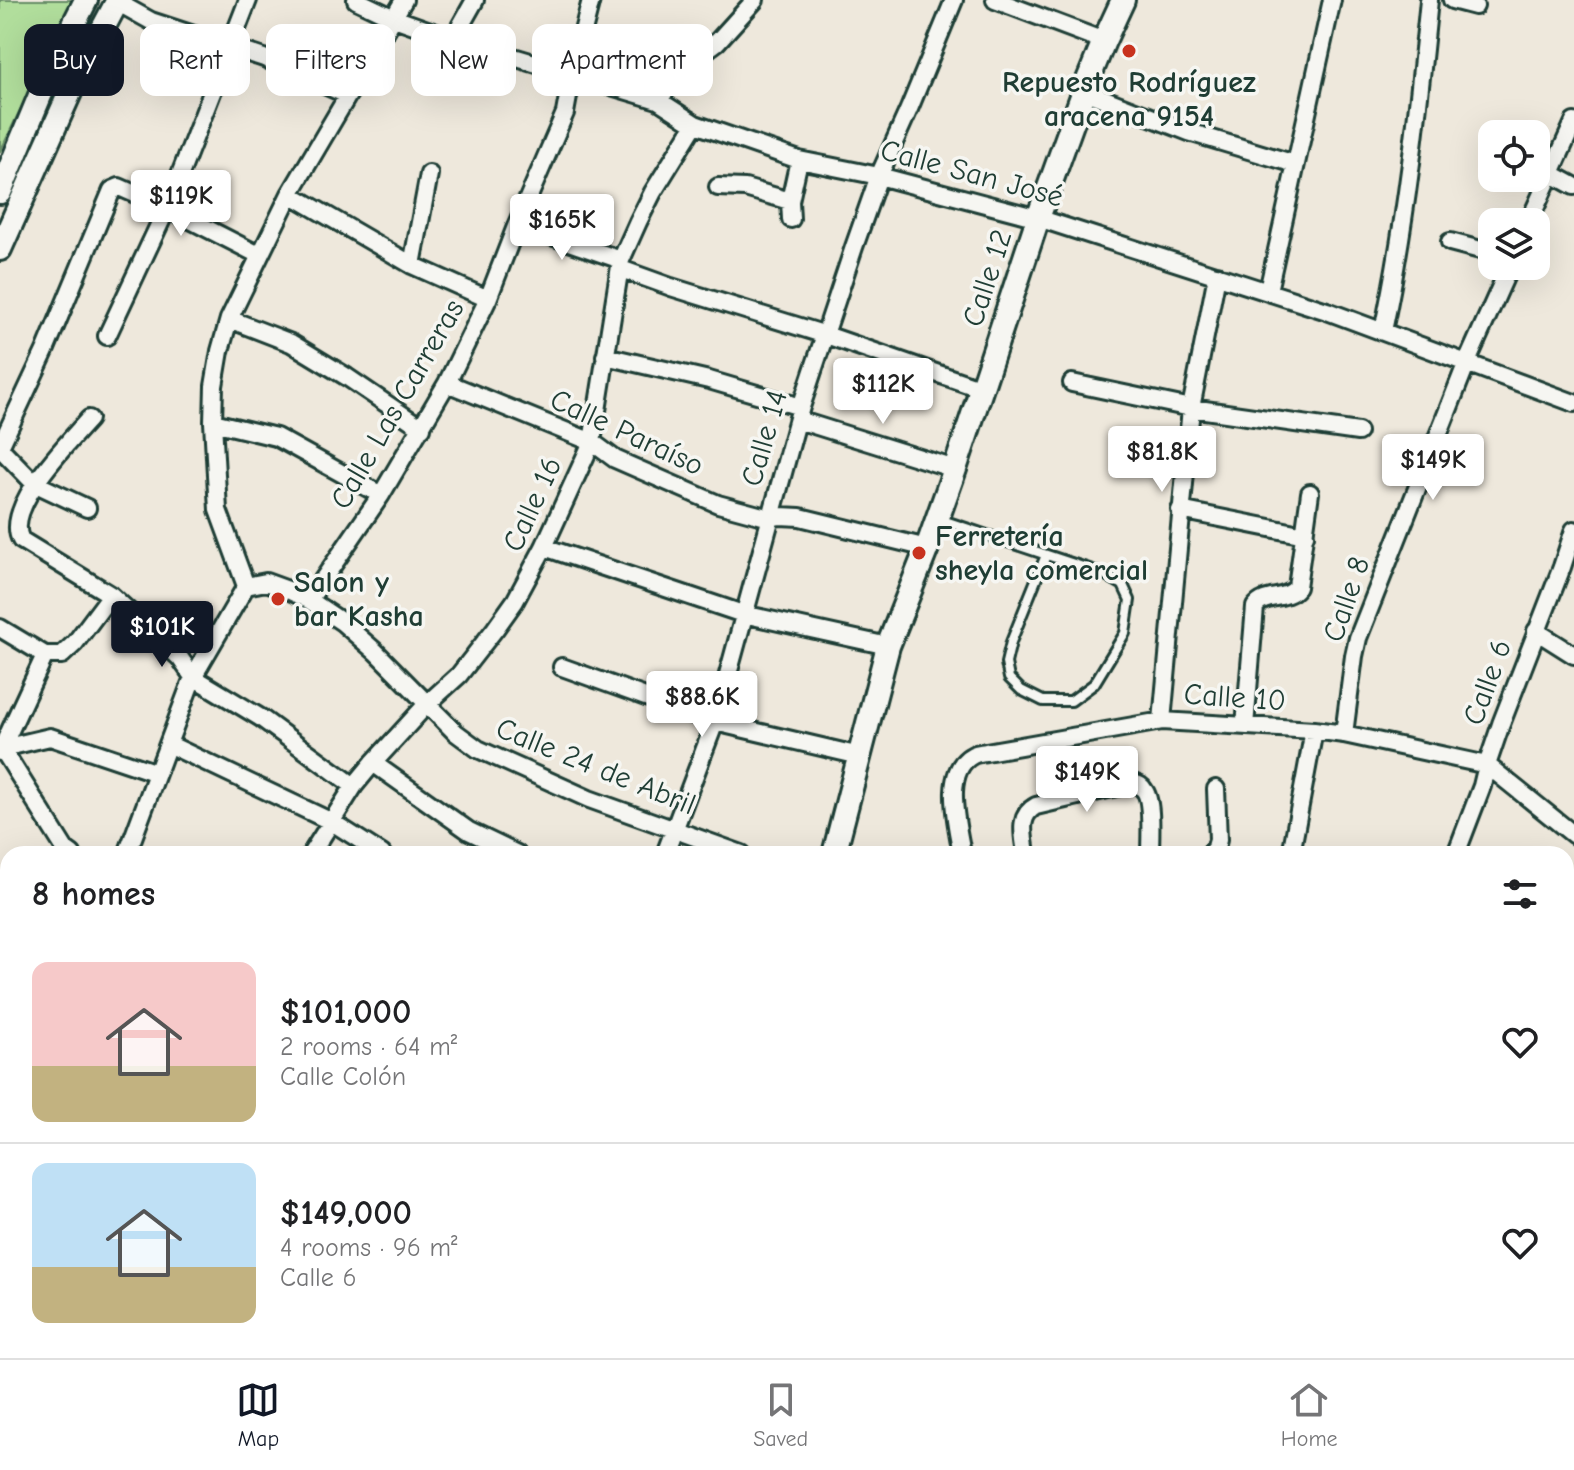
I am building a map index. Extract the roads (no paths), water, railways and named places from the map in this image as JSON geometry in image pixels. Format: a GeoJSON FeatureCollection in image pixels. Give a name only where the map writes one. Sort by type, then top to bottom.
{"type":"FeatureCollection","features":[{"type":"Feature","properties":{"kind":"main road"},"geometry":{"type":"LineString","coordinates":[[0,192],[51,69],[86,0]]}},
{"type":"Feature","properties":{"kind":"main road","name":"Calle 12"},"geometry":{"type":"LineString","coordinates":[[836,846],[888,646],[938,518],[1038,218],[1084,91],[1123,0]]}},
{"type":"Feature","properties":{"kind":"main road"},"geometry":{"type":"LineString","coordinates":[[0,249],[76,79],[118,1]]}},
{"type":"Feature","properties":{"kind":"street"},"geometry":{"type":"LineString","coordinates":[[238,24],[248,0]]}},
{"type":"Feature","properties":{"kind":"street","name":"Calle San José"},"geometry":{"type":"LineString","coordinates":[[356,0],[411,24]]}},
{"type":"Feature","properties":{"kind":"street"},"geometry":{"type":"LineString","coordinates":[[390,24],[404,0]]}},
{"type":"Feature","properties":{"kind":"street"},"geometry":{"type":"LineString","coordinates":[[461,24],[475,0]]}},
{"type":"Feature","properties":{"kind":"street","name":"Calle Las Carreras"},"geometry":{"type":"LineString","coordinates":[[585,24],[591,0]]}},
{"type":"Feature","properties":{"kind":"street"},"geometry":{"type":"LineString","coordinates":[[658,100],[690,62],[717,42],[755,0]]}},
{"type":"Feature","properties":{"kind":"street","name":"Calle 14"},"geometry":{"type":"LineString","coordinates":[[668,846],[715,722],[800,414],[854,247],[879,176],[954,0]]}},
{"type":"Feature","properties":{"kind":"street"},"geometry":{"type":"LineString","coordinates":[[995,0],[1104,41]]}},
{"type":"Feature","properties":{"kind":"street"},"geometry":{"type":"LineString","coordinates":[[1268,291],[1332,0]]}},
{"type":"Feature","properties":{"kind":"street"},"geometry":{"type":"LineString","coordinates":[[1383,331],[1417,114],[1429,0]]}},
{"type":"Feature","properties":{"kind":"street"},"geometry":{"type":"LineString","coordinates":[[1452,0],[1475,6]]}},
{"type":"Feature","properties":{"kind":"street"},"geometry":{"type":"LineString","coordinates":[[118,1],[160,24]]}},
{"type":"Feature","properties":{"kind":"street"},"geometry":{"type":"LineString","coordinates":[[1084,91],[1189,132],[1295,164]]}},
{"type":"Feature","properties":{"kind":"street"},"geometry":{"type":"LineString","coordinates":[[107,336],[167,208],[212,96]]}},
{"type":"Feature","properties":{"kind":"street"},"geometry":{"type":"LineString","coordinates":[[132,846],[193,677],[246,586],[218,510],[214,386],[229,319],[290,194],[346,96]]}},
{"type":"Feature","properties":{"kind":"street","name":"Calle Las Carreras"},"geometry":{"type":"LineString","coordinates":[[309,600],[381,495],[447,383],[488,299],[565,113],[568,96]]}},
{"type":"Feature","properties":{"kind":"street","name":"Calle San José"},"geometry":{"type":"LineString","coordinates":[[644,96],[658,100],[695,124],[799,160],[879,176],[1038,218],[1268,291],[1574,403]]}},
{"type":"Feature","properties":{"kind":"street"},"geometry":{"type":"LineString","coordinates":[[1574,122],[1550,173],[1574,186]]}},
{"type":"Feature","properties":{"kind":"street","name":"Calle 16"},"geometry":{"type":"LineString","coordinates":[[316,846],[354,786],[427,704],[459,675],[495,629],[515,601],[544,547],[592,442],[621,264],[653,192],[695,124]]}},
{"type":"Feature","properties":{"kind":"street"},"geometry":{"type":"LineString","coordinates":[[791,219],[790,201],[799,160]]}},
{"type":"Feature","properties":{"kind":"street"},"geometry":{"type":"LineString","coordinates":[[412,265],[429,174]]}},
{"type":"Feature","properties":{"kind":"street"},"geometry":{"type":"LineString","coordinates":[[87,508],[34,483],[0,448],[45,351],[112,190],[119,187],[167,208],[259,255]]}},
{"type":"Feature","properties":{"kind":"street"},"geometry":{"type":"LineString","coordinates":[[718,187],[745,188],[790,201]]}},
{"type":"Feature","properties":{"kind":"street"},"geometry":{"type":"LineString","coordinates":[[290,194],[412,265],[488,299]]}},
{"type":"Feature","properties":{"kind":"street"},"geometry":{"type":"LineString","coordinates":[[517,224],[671,287],[826,335],[982,389]]}},
{"type":"Feature","properties":{"kind":"street"},"geometry":{"type":"LineString","coordinates":[[1450,242],[1478,249]]}},
{"type":"Feature","properties":{"kind":"street"},"geometry":{"type":"LineString","coordinates":[[1162,721],[1191,408],[1217,275]]}},
{"type":"Feature","properties":{"kind":"street","name":"Calle 8"},"geometry":{"type":"LineString","coordinates":[[1344,734],[1356,645],[1467,362],[1504,280]]}},
{"type":"Feature","properties":{"kind":"street"},"geometry":{"type":"LineString","coordinates":[[229,319],[291,343],[422,428]]}},
{"type":"Feature","properties":{"kind":"street"},"geometry":{"type":"LineString","coordinates":[[605,356],[709,380],[955,469]]}},
{"type":"Feature","properties":{"kind":"street","name":"Calle Paraíso"},"geometry":{"type":"LineString","coordinates":[[447,383],[592,442],[615,459],[645,474],[718,504],[770,518],[800,517],[927,548]]}},
{"type":"Feature","properties":{"kind":"street"},"geometry":{"type":"LineString","coordinates":[[1072,383],[1191,408],[1358,432]]}},
{"type":"Feature","properties":{"kind":"street"},"geometry":{"type":"LineString","coordinates":[[89,419],[34,483],[16,525],[21,540],[111,595],[180,658],[193,677],[261,718],[354,786]]}},
{"type":"Feature","properties":{"kind":"street"},"geometry":{"type":"LineString","coordinates":[[213,422],[276,437],[381,495]]}},
{"type":"Feature","properties":{"kind":"street"},"geometry":{"type":"LineString","coordinates":[[1245,726],[1255,607],[1263,599],[1295,591],[1297,587],[1310,493]]}},
{"type":"Feature","properties":{"kind":"street"},"geometry":{"type":"LineString","coordinates":[[1180,510],[1305,535]]}},
{"type":"Feature","properties":{"kind":"street","name":"Calle 6"},"geometry":{"type":"LineString","coordinates":[[1459,846],[1536,631],[1568,569],[1574,530]]}},
{"type":"Feature","properties":{"kind":"street"},"geometry":{"type":"LineString","coordinates":[[544,547],[743,614],[888,646]]}},
{"type":"Feature","properties":{"kind":"street","name":"Calle 24 de Abril"},"geometry":{"type":"LineString","coordinates":[[246,586],[266,582],[309,600],[342,622],[455,732],[478,749],[589,799],[720,846]]}},
{"type":"Feature","properties":{"kind":"street"},"geometry":{"type":"LineString","coordinates":[[0,628],[45,655],[62,655],[75,643],[111,595]]}},
{"type":"Feature","properties":{"kind":"street"},"geometry":{"type":"LineString","coordinates":[[1536,631],[1574,655]]}},
{"type":"Feature","properties":{"kind":"street"},"geometry":{"type":"LineString","coordinates":[[1,748],[45,655]]}},
{"type":"Feature","properties":{"kind":"street"},"geometry":{"type":"LineString","coordinates":[[562,667],[715,722],[860,756]]}},
{"type":"Feature","properties":{"kind":"street","name":"Calle 10"},"geometry":{"type":"LineString","coordinates":[[961,846],[954,782],[960,767],[971,756],[1162,721],[1344,734],[1487,765],[1574,835]]}},
{"type":"Feature","properties":{"kind":"street"},"geometry":{"type":"LineString","coordinates":[[1292,846],[1314,730]]}},
{"type":"Feature","properties":{"kind":"street"},"geometry":{"type":"LineString","coordinates":[[1,748],[50,737],[157,773]]}},
{"type":"Feature","properties":{"kind":"street"},"geometry":{"type":"LineString","coordinates":[[168,744],[332,822],[370,846]]}},
{"type":"Feature","properties":{"kind":"street"},"geometry":{"type":"LineString","coordinates":[[1,748],[63,846]]}},
{"type":"Feature","properties":{"kind":"street"},"geometry":{"type":"LineString","coordinates":[[373,763],[469,831],[500,846]]}},
{"type":"Feature","properties":{"kind":"street"},"geometry":{"type":"LineString","coordinates":[[1025,846],[1023,830],[1029,810],[1133,783],[1146,791],[1149,801],[1150,846]]}},
{"type":"Feature","properties":{"kind":"street"},"geometry":{"type":"LineString","coordinates":[[1216,789],[1216,846]]}},
{"type":"Feature","properties":{"kind":"lane"},"geometry":{"type":"LineString","coordinates":[[938,518],[1104,574],[1123,585],[1130,600],[1125,633],[1094,684],[1071,701],[1043,701],[1021,690],[1009,678],[1006,663],[1011,642],[1046,555]]}},
{"type":"Feature","properties":{"kind":"place","name":"Repuesto Rodríguez aracena 9154"},"geometry":{"type":"Point","coordinates":[1129,51]}},
{"type":"Feature","properties":{"kind":"place","name":"Ferretería sheyla comercial"},"geometry":{"type":"Point","coordinates":[919,553]}},
{"type":"Feature","properties":{"kind":"place","name":"Salon y bar Kasha"},"geometry":{"type":"Point","coordinates":[278,599]}}]}
